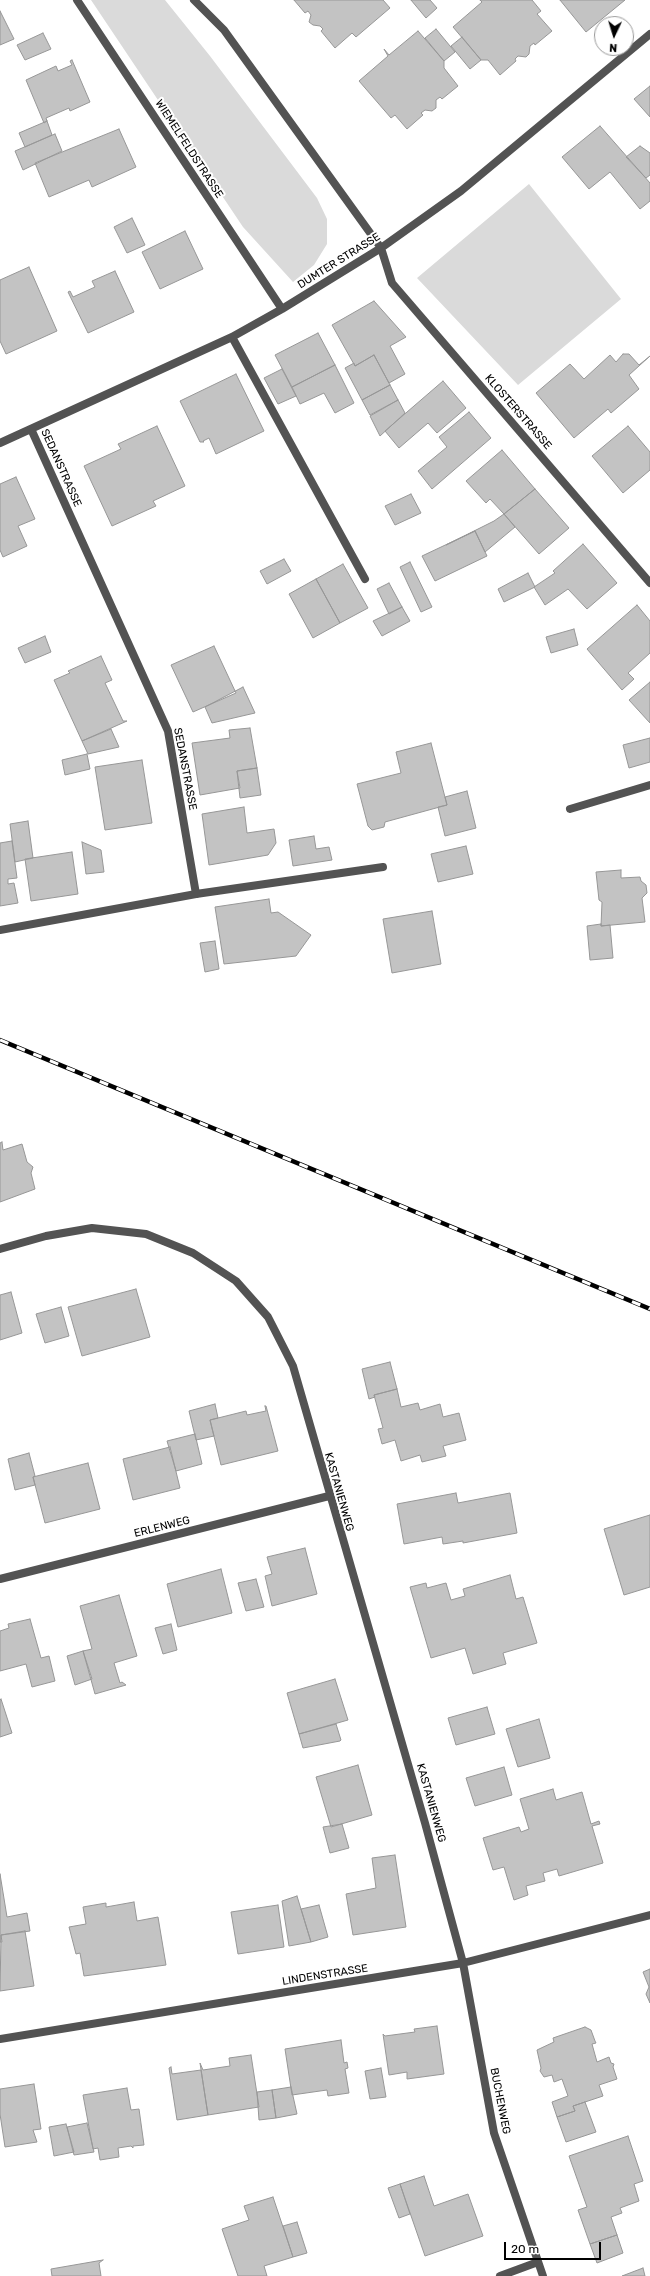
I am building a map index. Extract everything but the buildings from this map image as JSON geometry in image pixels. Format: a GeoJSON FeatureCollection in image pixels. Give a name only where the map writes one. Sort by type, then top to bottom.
{"type":"FeatureCollection","features":[{"type":"Feature","properties":{"kind":"street","name":"WIEMELFELDSTRASSE"},"geometry":{"type":"LineString","coordinates":[[77,0],[282,309]]}},
{"type":"Feature","properties":{"kind":"street"},"geometry":{"type":"LineString","coordinates":[[194,0],[224,30],[381,248]]}},
{"type":"Feature","properties":{"kind":"street","name":"DUMTER STRASSE"},"geometry":{"type":"LineString","coordinates":[[0,443],[232,337],[282,309],[381,248],[461,191],[650,34]]}},
{"type":"Feature","properties":{"kind":"street","name":"KLOSTERSTRASSE"},"geometry":{"type":"LineString","coordinates":[[381,248],[392,283],[650,583]]}},
{"type":"Feature","properties":{"kind":"street"},"geometry":{"type":"LineString","coordinates":[[232,337],[365,579]]}},
{"type":"Feature","properties":{"kind":"street","name":"SEDANSTRASSE"},"geometry":{"type":"LineString","coordinates":[[31,429],[168,732],[196,894]]}},
{"type":"Feature","properties":{"kind":"street"},"geometry":{"type":"LineString","coordinates":[[570,809],[650,785]]}},
{"type":"Feature","properties":{"kind":"street"},"geometry":{"type":"LineString","coordinates":[[0,930],[196,894],[383,867]]}},
{"type":"Feature","properties":{"kind":"street","name":"KASTANIENWEG"},"geometry":{"type":"LineString","coordinates":[[0,1249],[46,1236],[92,1228],[146,1234],[193,1253],[236,1281],[268,1317],[293,1366],[329,1496],[425,1823],[463,1963]]}},
{"type":"Feature","properties":{"kind":"street","name":"ERLENWEG"},"geometry":{"type":"LineString","coordinates":[[0,1579],[329,1496]]}},
{"type":"Feature","properties":{"kind":"street","name":"LINDENSTRASSE"},"geometry":{"type":"LineString","coordinates":[[0,2039],[463,1963],[650,1915]]}},
{"type":"Feature","properties":{"kind":"street","name":"BUCHENWEG"},"geometry":{"type":"LineString","coordinates":[[463,1963],[494,2133],[543,2276]]}},
{"type":"Feature","properties":{"kind":"street"},"geometry":{"type":"LineString","coordinates":[[500,2276],[538,2262]]}},
{"type":"Feature","properties":{"kind":"shaded area"},"geometry":{"type":"Polygon","coordinates":[[[91,0],[165,0],[210,56],[317,198],[327,219],[327,244],[314,265],[293,282],[243,227],[91,0]]]}},
{"type":"Feature","properties":{"kind":"shaded area"},"geometry":{"type":"Polygon","coordinates":[[[529,184],[621,299],[518,385],[417,278],[529,184]]]}},
{"type":"Feature","properties":{"kind":"railway"},"geometry":{"type":"LineString","coordinates":[[0,1040],[650,1309]]}}]}
